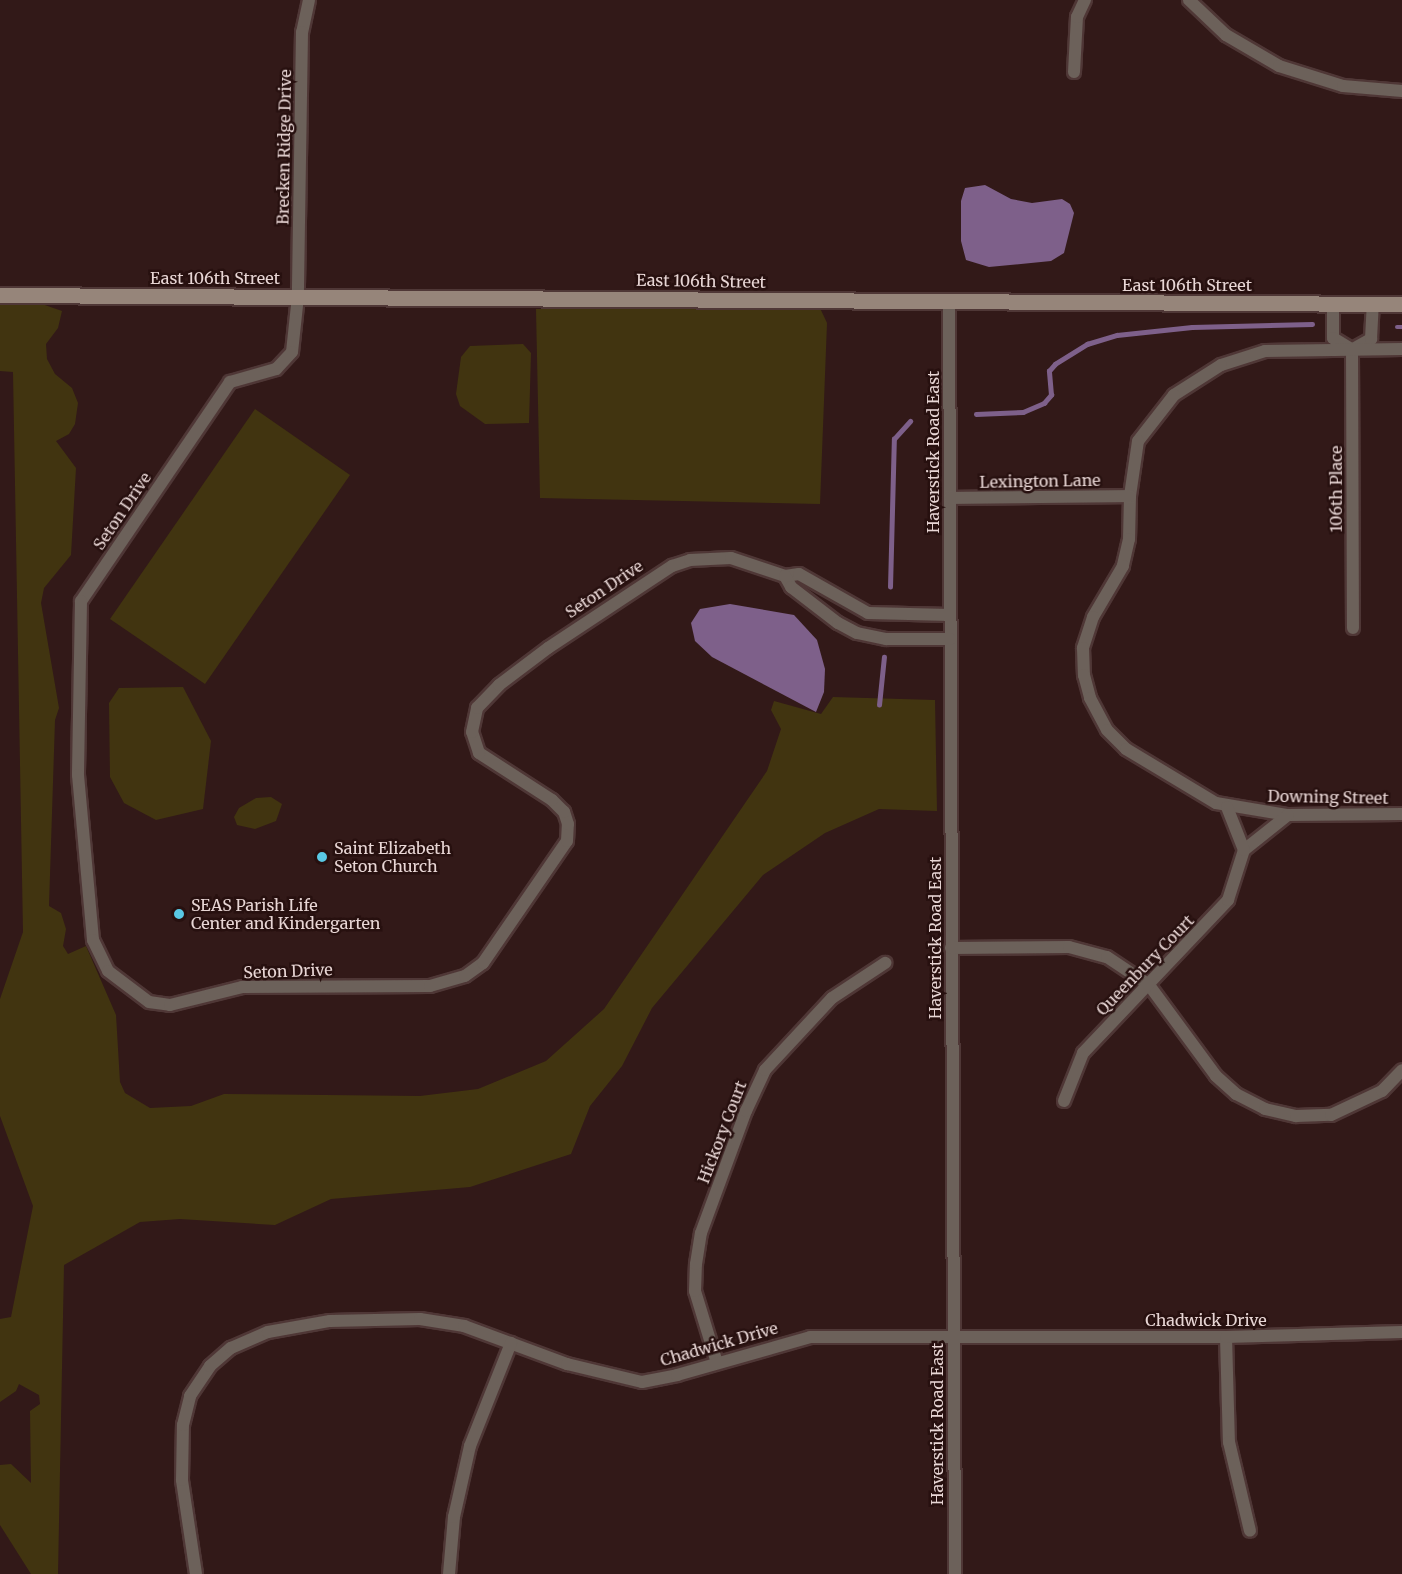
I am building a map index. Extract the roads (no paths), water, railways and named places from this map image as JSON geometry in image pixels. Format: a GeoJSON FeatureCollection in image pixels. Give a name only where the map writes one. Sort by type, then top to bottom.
{"type":"FeatureCollection","features":[{"type":"Feature","properties":{"kind":"street","name":"Brecken Ridge Drive"},"geometry":{"type":"LineString","coordinates":[[298,296],[302,32],[309,0]]}},
{"type":"Feature","properties":{"kind":"street"},"geometry":{"type":"LineString","coordinates":[[1074,72],[1077,17],[1085,0]]}},
{"type":"Feature","properties":{"kind":"street"},"geometry":{"type":"LineString","coordinates":[[1189,0],[1226,35],[1279,66],[1343,86],[1402,91]]}},
{"type":"Feature","properties":{"kind":"street","name":"East 106th Street"},"geometry":{"type":"LineString","coordinates":[[0,295],[1402,304]]}},
{"type":"Feature","properties":{"kind":"street","name":"Seton Drive"},"geometry":{"type":"LineString","coordinates":[[298,296],[295,342],[286,359],[276,369],[230,382],[81,601],[78,775],[93,940],[108,971],[149,1002],[190,1003],[242,987],[430,986],[465,976],[483,963],[567,841],[568,824],[564,812],[552,800],[480,753],[472,732],[477,708],[499,685],[548,648],[672,566],[690,560],[731,558],[785,576],[799,574],[868,613],[950,615]]}},
{"type":"Feature","properties":{"kind":"street","name":"Haverstick Road East"},"geometry":{"type":"LineString","coordinates":[[949,301],[955,1574]]}},
{"type":"Feature","properties":{"kind":"street"},"geometry":{"type":"LineString","coordinates":[[1333,304],[1333,338],[1352,349],[1371,339],[1373,304]]}},
{"type":"Feature","properties":{"kind":"street","name":"106th Place"},"geometry":{"type":"LineString","coordinates":[[1352,349],[1353,628]]}},
{"type":"Feature","properties":{"kind":"street","name":"Downing Street"},"geometry":{"type":"LineString","coordinates":[[1402,349],[1265,351],[1197,377],[1174,395],[1138,441],[1130,496],[1129,539],[1123,566],[1092,617],[1083,648],[1084,675],[1089,698],[1107,729],[1126,749],[1227,807],[1288,815],[1402,814]]}},
{"type":"Feature","properties":{"kind":"street","name":"Lexington Lane"},"geometry":{"type":"LineString","coordinates":[[950,498],[1130,496]]}},
{"type":"Feature","properties":{"kind":"street","name":"Seton Drive"},"geometry":{"type":"LineString","coordinates":[[785,576],[791,587],[838,623],[857,633],[886,639],[950,639]]}},
{"type":"Feature","properties":{"kind":"street"},"geometry":{"type":"LineString","coordinates":[[1227,807],[1244,850],[1288,815]]}},
{"type":"Feature","properties":{"kind":"street","name":"Queenbury Court"},"geometry":{"type":"LineString","coordinates":[[1064,1101],[1083,1053],[1228,900],[1244,850]]}},
{"type":"Feature","properties":{"kind":"street"},"geometry":{"type":"LineString","coordinates":[[951,948],[1069,947],[1091,951],[1117,962],[1149,985],[1216,1076],[1236,1094],[1265,1109],[1296,1116],[1331,1115],[1382,1091],[1402,1070]]}},
{"type":"Feature","properties":{"kind":"street","name":"Hickory Court"},"geometry":{"type":"LineString","coordinates":[[717,1363],[695,1291],[696,1264],[701,1233],[746,1111],[765,1070],[832,998],[885,963]]}},
{"type":"Feature","properties":{"kind":"street","name":"Chadwick Drive"},"geometry":{"type":"LineString","coordinates":[[196,1574],[182,1480],[183,1425],[197,1382],[231,1348],[268,1332],[385,1317],[464,1326],[601,1375],[642,1382],[810,1337],[1226,1337],[1402,1332]]}},
{"type":"Feature","properties":{"kind":"street"},"geometry":{"type":"LineString","coordinates":[[1226,1337],[1229,1442],[1250,1531]]}},
{"type":"Feature","properties":{"kind":"street"},"geometry":{"type":"LineString","coordinates":[[449,1574],[454,1517],[470,1446],[511,1343]]}},
{"type":"Feature","properties":{"kind":"waterway"},"geometry":{"type":"LineString","coordinates":[[976,414],[1023,412],[1044,403],[1051,395],[1049,371],[1055,364],[1087,344],[1117,335],[1192,327],[1312,324]]}},
{"type":"Feature","properties":{"kind":"waterway"},"geometry":{"type":"LineString","coordinates":[[1397,327],[1402,327]]}},
{"type":"Feature","properties":{"kind":"waterway"},"geometry":{"type":"LineString","coordinates":[[890,587],[894,439],[910,421]]}},
{"type":"Feature","properties":{"kind":"waterway"},"geometry":{"type":"LineString","coordinates":[[879,705],[884,657]]}},
{"type":"Feature","properties":{"kind":"place","name":"Saint Elizabeth Seton Church"},"geometry":{"type":"Point","coordinates":[322,857]}},
{"type":"Feature","properties":{"kind":"place","name":"SEAS Parish Life Center and Kindergarten"},"geometry":{"type":"Point","coordinates":[179,914]}}]}
